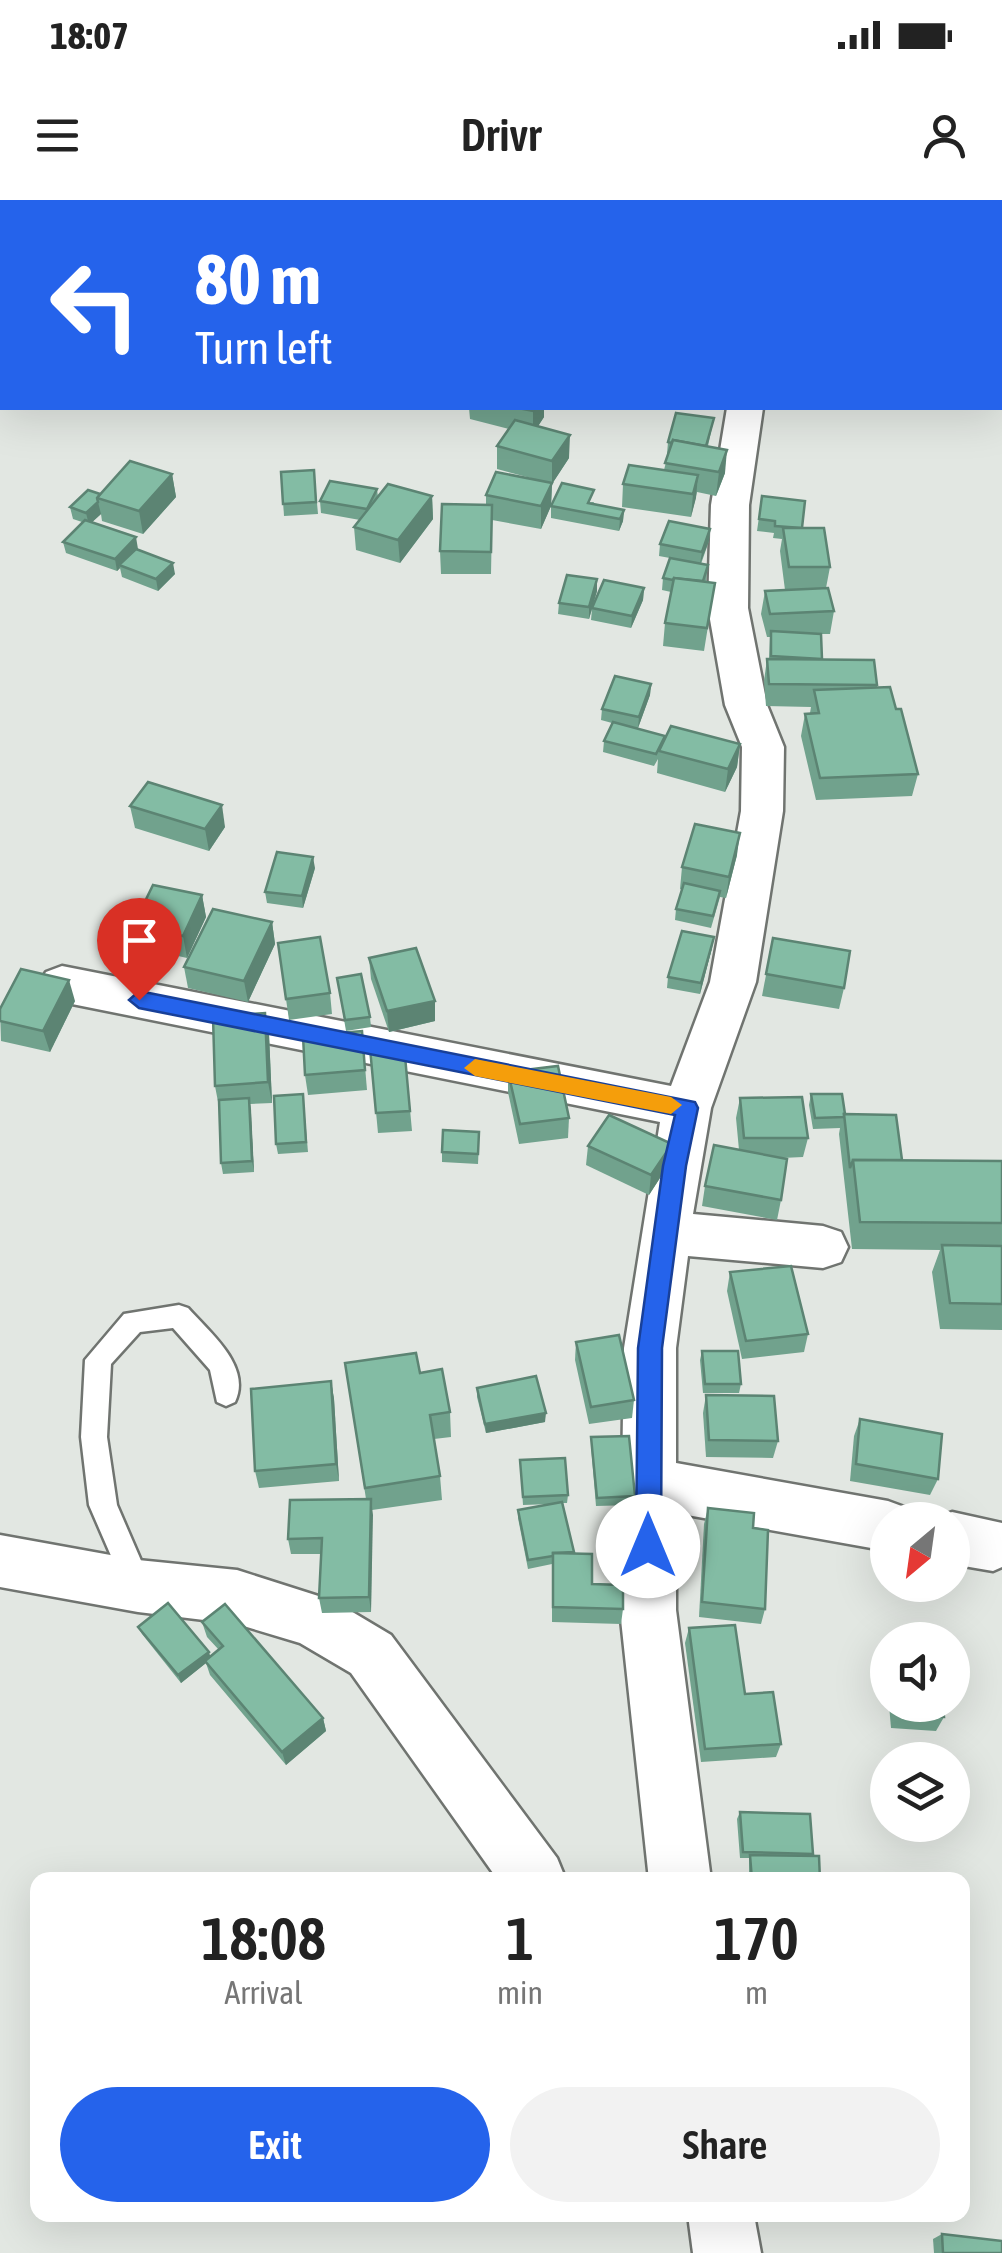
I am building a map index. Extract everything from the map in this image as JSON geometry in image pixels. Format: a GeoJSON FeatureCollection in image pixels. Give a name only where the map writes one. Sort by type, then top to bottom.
{"type":"FeatureCollection","features":[{"type":"Feature","properties":{"kind":"street"},"geometry":{"type":"LineString","coordinates":[[679,1872],[648,1610],[650,1348],[674,1166],[687,1108],[733,982],[762,811],[763,747],[746,705],[728,608],[730,504],[745,410]]}},
{"type":"Feature","properties":{"kind":"street"},"geometry":{"type":"LineString","coordinates":[[62,984],[687,1108]]}},
{"type":"Feature","properties":{"kind":"street"},"geometry":{"type":"LineString","coordinates":[[668,1233],[823,1247]]}},
{"type":"Feature","properties":{"kind":"street"},"geometry":{"type":"LineString","coordinates":[[649,1482],[870,1523]]}},
{"type":"Feature","properties":{"kind":"street"},"geometry":{"type":"LineString","coordinates":[[0,1561],[138,1586],[238,1597],[314,1620],[371,1654],[529,1872]]}},
{"type":"Feature","properties":{"kind":"street"},"geometry":{"type":"LineString","coordinates":[[722,2222],[727,2253]]}},
{"type":"Feature","properties":{"kind":"lane"},"geometry":{"type":"LineString","coordinates":[[138,1586],[104,1505],[94,1437],[98,1360],[133,1322],[162,1315],[178,1316],[223,1366],[226,1394]]}},
{"type":"Feature","properties":{"kind":"building"},"geometry":{"type":"Polygon","coordinates":[[[676,413],[714,418],[706,446],[668,442],[676,413]]]}},
{"type":"Feature","properties":{"kind":"building"},"geometry":{"type":"Polygon","coordinates":[[[515,420],[570,435],[552,461],[497,446],[515,420]]]}},
{"type":"Feature","properties":{"kind":"building"},"geometry":{"type":"Polygon","coordinates":[[[673,440],[727,450],[719,472],[665,463],[673,440]]]}},
{"type":"Feature","properties":{"kind":"building"},"geometry":{"type":"Polygon","coordinates":[[[130,461],[172,474],[139,511],[97,498],[130,461]]]}},
{"type":"Feature","properties":{"kind":"building"},"geometry":{"type":"Polygon","coordinates":[[[629,465],[698,475],[693,494],[623,484],[629,465]]]}},
{"type":"Feature","properties":{"kind":"building"},"geometry":{"type":"Polygon","coordinates":[[[314,470],[316,502],[283,504],[281,472],[314,470]]]}},
{"type":"Feature","properties":{"kind":"building"},"geometry":{"type":"Polygon","coordinates":[[[496,472],[552,483],[541,506],[486,495],[496,472]]]}},
{"type":"Feature","properties":{"kind":"building"},"geometry":{"type":"Polygon","coordinates":[[[330,481],[377,489],[367,509],[320,501],[330,481]]]}},
{"type":"Feature","properties":{"kind":"building"},"geometry":{"type":"Polygon","coordinates":[[[562,483],[594,490],[588,503],[624,510],[620,519],[551,506],[562,483]]]}},
{"type":"Feature","properties":{"kind":"building"},"geometry":{"type":"Polygon","coordinates":[[[388,484],[432,496],[398,540],[354,527],[388,484]]]}},
{"type":"Feature","properties":{"kind":"building"},"geometry":{"type":"Polygon","coordinates":[[[88,490],[100,494],[98,502],[86,513],[70,507],[88,490]]]}},
{"type":"Feature","properties":{"kind":"building"},"geometry":{"type":"Polygon","coordinates":[[[762,496],[805,501],[802,528],[775,526],[775,521],[759,519],[762,496]]]}},
{"type":"Feature","properties":{"kind":"building"},"geometry":{"type":"Polygon","coordinates":[[[442,504],[492,505],[491,552],[440,551],[442,504]]]}},
{"type":"Feature","properties":{"kind":"building"},"geometry":{"type":"Polygon","coordinates":[[[85,520],[136,537],[115,559],[63,542],[85,520]]]}},
{"type":"Feature","properties":{"kind":"building"},"geometry":{"type":"Polygon","coordinates":[[[669,521],[710,529],[702,552],[660,544],[669,521]]]}},
{"type":"Feature","properties":{"kind":"building"},"geometry":{"type":"Polygon","coordinates":[[[783,528],[824,528],[830,567],[789,567],[783,528]]]}},
{"type":"Feature","properties":{"kind":"building"},"geometry":{"type":"Polygon","coordinates":[[[136,549],[173,563],[156,579],[119,565],[136,549]]]}},
{"type":"Feature","properties":{"kind":"building"},"geometry":{"type":"Polygon","coordinates":[[[670,558],[708,565],[703,581],[663,578],[670,558]]]}},
{"type":"Feature","properties":{"kind":"building"},"geometry":{"type":"Polygon","coordinates":[[[567,575],[597,579],[589,607],[559,603],[567,575]]]}},
{"type":"Feature","properties":{"kind":"building"},"geometry":{"type":"Polygon","coordinates":[[[674,578],[715,583],[707,628],[665,623],[674,578]]]}},
{"type":"Feature","properties":{"kind":"building"},"geometry":{"type":"Polygon","coordinates":[[[604,580],[644,588],[632,616],[592,608],[604,580]]]}},
{"type":"Feature","properties":{"kind":"building"},"geometry":{"type":"Polygon","coordinates":[[[828,588],[834,611],[770,614],[765,591],[828,588]]]}},
{"type":"Feature","properties":{"kind":"building"},"geometry":{"type":"Polygon","coordinates":[[[771,631],[821,634],[822,659],[771,656],[771,631]]]}},
{"type":"Feature","properties":{"kind":"building"},"geometry":{"type":"Polygon","coordinates":[[[767,659],[874,660],[877,685],[769,684],[767,659]]]}},
{"type":"Feature","properties":{"kind":"building"},"geometry":{"type":"Polygon","coordinates":[[[615,676],[651,684],[639,717],[602,709],[615,676]]]}},
{"type":"Feature","properties":{"kind":"building"},"geometry":{"type":"Polygon","coordinates":[[[890,687],[896,709],[901,709],[918,774],[820,778],[805,714],[819,713],[814,690],[890,687]]]}},
{"type":"Feature","properties":{"kind":"building"},"geometry":{"type":"Polygon","coordinates":[[[613,722],[665,736],[656,754],[604,741],[613,722]]]}},
{"type":"Feature","properties":{"kind":"building"},"geometry":{"type":"Polygon","coordinates":[[[671,726],[740,744],[728,769],[659,751],[671,726]]]}},
{"type":"Feature","properties":{"kind":"building"},"geometry":{"type":"Polygon","coordinates":[[[148,782],[222,805],[205,829],[130,806],[148,782]]]}},
{"type":"Feature","properties":{"kind":"building"},"geometry":{"type":"Polygon","coordinates":[[[695,824],[740,833],[729,877],[682,867],[695,824]]]}},
{"type":"Feature","properties":{"kind":"building"},"geometry":{"type":"Polygon","coordinates":[[[277,852],[313,857],[302,896],[265,892],[277,852]]]}},
{"type":"Feature","properties":{"kind":"building"},"geometry":{"type":"Polygon","coordinates":[[[684,883],[720,891],[713,916],[676,909],[684,883]]]}},
{"type":"Feature","properties":{"kind":"building"},"geometry":{"type":"Polygon","coordinates":[[[153,885],[202,895],[183,936],[133,926],[153,885]]]}},
{"type":"Feature","properties":{"kind":"building"},"geometry":{"type":"Polygon","coordinates":[[[213,909],[272,922],[244,981],[184,967],[213,909]]]}},
{"type":"Feature","properties":{"kind":"building"},"geometry":{"type":"Polygon","coordinates":[[[682,931],[714,937],[701,983],[668,977],[682,931]]]}},
{"type":"Feature","properties":{"kind":"building"},"geometry":{"type":"Polygon","coordinates":[[[320,937],[330,993],[286,999],[278,943],[320,937]]]}},
{"type":"Feature","properties":{"kind":"building"},"geometry":{"type":"Polygon","coordinates":[[[773,938],[850,951],[844,988],[766,974],[773,938]]]}},
{"type":"Feature","properties":{"kind":"building"},"geometry":{"type":"Polygon","coordinates":[[[416,948],[435,1001],[387,1011],[369,958],[416,948]]]}},
{"type":"Feature","properties":{"kind":"building"},"geometry":{"type":"Polygon","coordinates":[[[21,969],[69,980],[43,1031],[0,1021],[0,1009],[21,969]]]}},
{"type":"Feature","properties":{"kind":"building"},"geometry":{"type":"Polygon","coordinates":[[[361,974],[370,1017],[345,1020],[337,978],[361,974]]]}},
{"type":"Feature","properties":{"kind":"building"},"geometry":{"type":"Polygon","coordinates":[[[265,1013],[268,1082],[215,1086],[213,1017],[265,1013]]]}},
{"type":"Feature","properties":{"kind":"building"},"geometry":{"type":"Polygon","coordinates":[[[362,1031],[365,1070],[305,1075],[303,1036],[362,1031]]]}},
{"type":"Feature","properties":{"kind":"building"},"geometry":{"type":"Polygon","coordinates":[[[404,1045],[410,1111],[376,1113],[370,1048],[404,1045]]]}},
{"type":"Feature","properties":{"kind":"building"},"geometry":{"type":"Polygon","coordinates":[[[558,1066],[569,1118],[520,1124],[508,1072],[558,1066]]]}},
{"type":"Feature","properties":{"kind":"building"},"geometry":{"type":"Polygon","coordinates":[[[303,1094],[306,1142],[276,1144],[274,1096],[303,1094]]]}},
{"type":"Feature","properties":{"kind":"building"},"geometry":{"type":"Polygon","coordinates":[[[811,1094],[842,1094],[844,1117],[815,1118],[811,1094]]]}},
{"type":"Feature","properties":{"kind":"building"},"geometry":{"type":"Polygon","coordinates":[[[802,1097],[808,1138],[744,1138],[740,1098],[802,1097]]]}},
{"type":"Feature","properties":{"kind":"building"},"geometry":{"type":"Polygon","coordinates":[[[249,1098],[252,1161],[221,1163],[219,1100],[249,1098]]]}},
{"type":"Feature","properties":{"kind":"building"},"geometry":{"type":"Polygon","coordinates":[[[844,1114],[896,1115],[902,1160],[853,1160],[850,1168],[844,1114]]]}},
{"type":"Feature","properties":{"kind":"building"},"geometry":{"type":"Polygon","coordinates":[[[609,1115],[672,1144],[651,1175],[588,1146],[609,1115]]]}},
{"type":"Feature","properties":{"kind":"building"},"geometry":{"type":"Polygon","coordinates":[[[443,1130],[479,1132],[478,1154],[442,1152],[443,1130]]]}},
{"type":"Feature","properties":{"kind":"building"},"geometry":{"type":"Polygon","coordinates":[[[714,1145],[787,1159],[781,1200],[705,1186],[714,1145]]]}},
{"type":"Feature","properties":{"kind":"building"},"geometry":{"type":"Polygon","coordinates":[[[853,1160],[1002,1161],[1002,1223],[860,1222],[853,1160]]]}},
{"type":"Feature","properties":{"kind":"building"},"geometry":{"type":"Polygon","coordinates":[[[942,1245],[1002,1246],[1002,1304],[950,1303],[942,1245]]]}},
{"type":"Feature","properties":{"kind":"building"},"geometry":{"type":"Polygon","coordinates":[[[791,1266],[808,1334],[746,1341],[730,1272],[791,1266]]]}},
{"type":"Feature","properties":{"kind":"building"},"geometry":{"type":"Polygon","coordinates":[[[619,1335],[634,1400],[591,1407],[576,1342],[619,1335]]]}},
{"type":"Feature","properties":{"kind":"building"},"geometry":{"type":"Polygon","coordinates":[[[702,1351],[738,1351],[741,1384],[705,1384],[702,1351]]]}},
{"type":"Feature","properties":{"kind":"building"},"geometry":{"type":"Polygon","coordinates":[[[416,1353],[420,1373],[442,1369],[450,1412],[430,1415],[440,1476],[365,1488],[345,1363],[416,1353]]]}},
{"type":"Feature","properties":{"kind":"building"},"geometry":{"type":"Polygon","coordinates":[[[536,1376],[546,1413],[485,1424],[477,1388],[536,1376]]]}},
{"type":"Feature","properties":{"kind":"building"},"geometry":{"type":"Polygon","coordinates":[[[331,1381],[336,1464],[255,1471],[251,1389],[331,1381]]]}},
{"type":"Feature","properties":{"kind":"building"},"geometry":{"type":"Polygon","coordinates":[[[706,1395],[774,1396],[778,1441],[709,1440],[706,1395]]]}},
{"type":"Feature","properties":{"kind":"building"},"geometry":{"type":"Polygon","coordinates":[[[860,1419],[942,1434],[938,1479],[856,1464],[860,1419]]]}},
{"type":"Feature","properties":{"kind":"building"},"geometry":{"type":"Polygon","coordinates":[[[629,1436],[635,1496],[597,1498],[591,1437],[629,1436]]]}},
{"type":"Feature","properties":{"kind":"building"},"geometry":{"type":"Polygon","coordinates":[[[565,1458],[568,1495],[523,1497],[520,1460],[565,1458]]]}},
{"type":"Feature","properties":{"kind":"building"},"geometry":{"type":"Polygon","coordinates":[[[371,1499],[369,1597],[319,1598],[322,1538],[288,1539],[290,1500],[371,1499]]]}},
{"type":"Feature","properties":{"kind":"building"},"geometry":{"type":"Polygon","coordinates":[[[562,1502],[574,1552],[528,1560],[518,1510],[562,1502]]]}},
{"type":"Feature","properties":{"kind":"building"},"geometry":{"type":"Polygon","coordinates":[[[708,1508],[754,1513],[753,1528],[768,1530],[765,1609],[702,1602],[708,1508]]]}},
{"type":"Feature","properties":{"kind":"building"},"geometry":{"type":"Polygon","coordinates":[[[553,1553],[592,1554],[592,1584],[623,1585],[623,1609],[553,1607],[553,1553]]]}},
{"type":"Feature","properties":{"kind":"building"},"geometry":{"type":"Polygon","coordinates":[[[168,1603],[209,1652],[178,1675],[138,1627],[168,1603]]]}},
{"type":"Feature","properties":{"kind":"building"},"geometry":{"type":"Polygon","coordinates":[[[225,1604],[323,1718],[282,1752],[205,1661],[223,1646],[202,1622],[225,1604]]]}},
{"type":"Feature","properties":{"kind":"building"},"geometry":{"type":"Polygon","coordinates":[[[735,1625],[745,1694],[773,1692],[781,1744],[705,1749],[689,1628],[735,1625]]]}},
{"type":"Feature","properties":{"kind":"building"},"geometry":{"type":"Polygon","coordinates":[[[740,1812],[810,1814],[813,1854],[743,1852],[740,1812]]]}},
{"type":"Feature","properties":{"kind":"building"},"geometry":{"type":"Polygon","coordinates":[[[750,1855],[819,1856],[820,1872],[751,1872],[750,1855]]]}},
{"type":"Feature","properties":{"kind":"building"},"geometry":{"type":"Polygon","coordinates":[[[942,2234],[1002,2241],[1002,2253],[943,2253],[942,2234]]]}},
{"type":"Feature","properties":{"kind":"slow traffic"},"geometry":{"type":"LineString","coordinates":[[475,1068],[671,1105]]}},
{"type":"Feature","properties":{"kind":"route"},"geometry":{"type":"LineString","coordinates":[[139,1000],[687,1108],[674,1166],[650,1348],[648,1546]]}}]}
